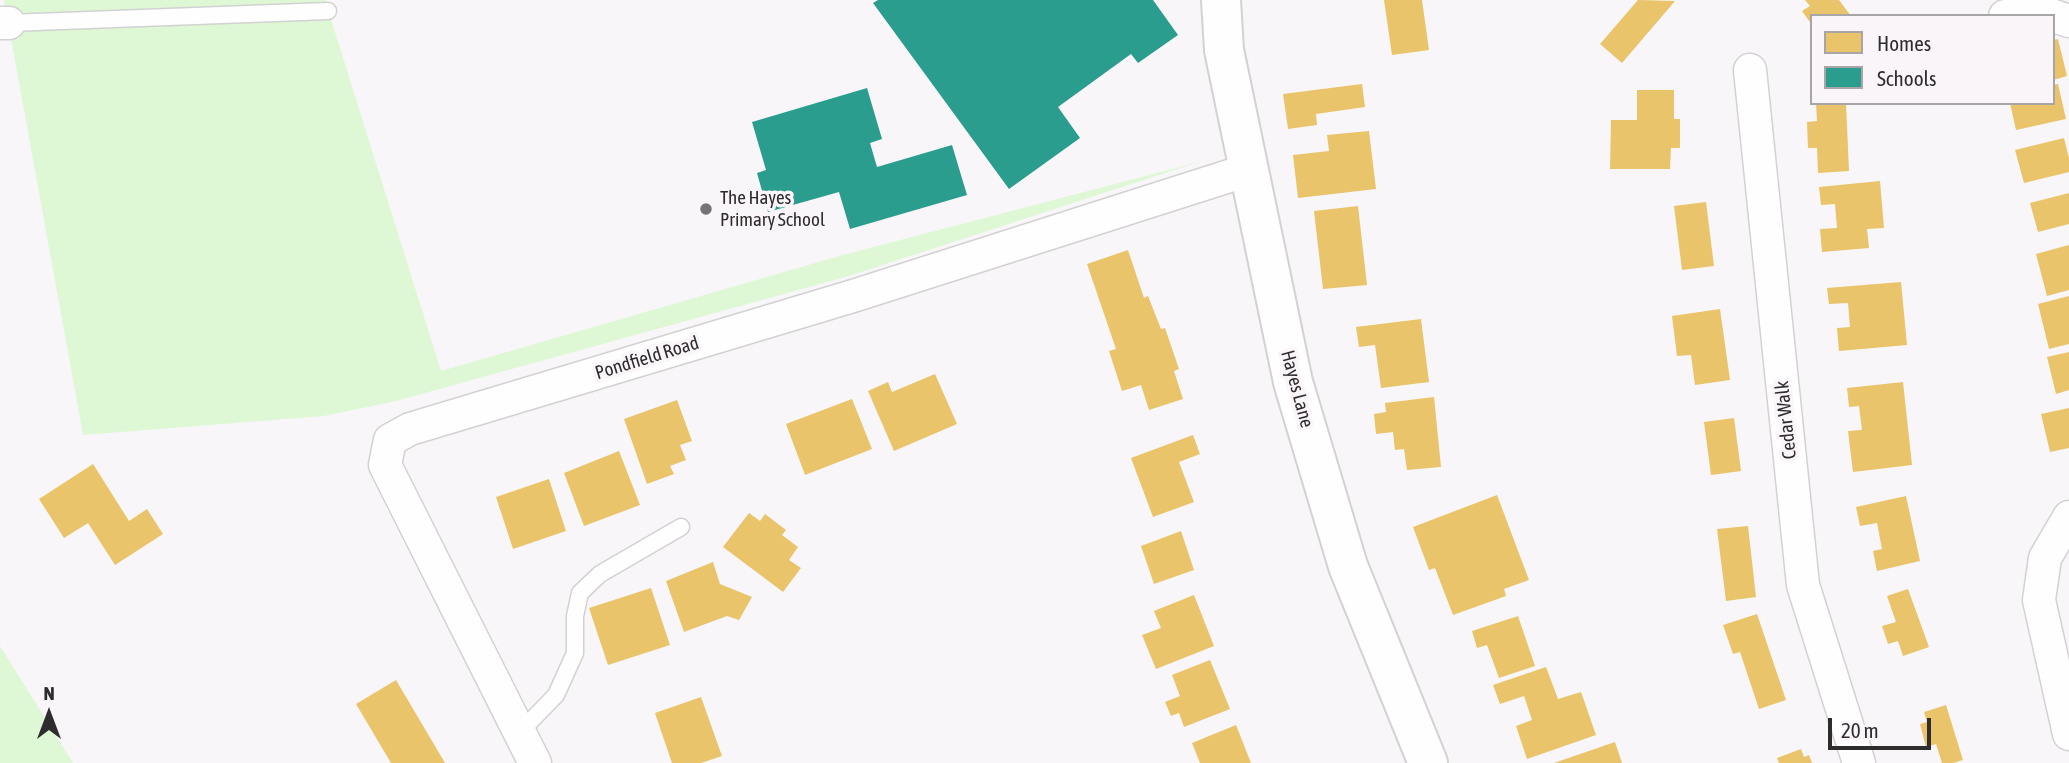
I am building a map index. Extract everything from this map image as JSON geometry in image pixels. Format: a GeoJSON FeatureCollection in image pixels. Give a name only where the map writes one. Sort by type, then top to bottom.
{"type":"FeatureCollection","features":[{"type":"Feature","properties":{"kind":"street","name":"Hayes Lane"},"geometry":{"type":"LineString","coordinates":[[1221,0],[1224,50],[1293,382],[1348,566],[1429,763]]}},
{"type":"Feature","properties":{"kind":"street"},"geometry":{"type":"LineString","coordinates":[[2019,14],[2039,11],[2048,14]]}},
{"type":"Feature","properties":{"kind":"street","name":"Cedar Walk"},"geometry":{"type":"LineString","coordinates":[[1750,70],[1803,585],[1859,763]]}},
{"type":"Feature","properties":{"kind":"street","name":"Pondfield Road"},"geometry":{"type":"LineString","coordinates":[[535,763],[385,464],[390,440],[410,429],[853,296],[1248,170]]}},
{"type":"Feature","properties":{"kind":"street"},"geometry":{"type":"LineString","coordinates":[[2069,517],[2045,558],[2039,600],[2069,734]]}},
{"type":"Feature","properties":{"kind":"lane"},"geometry":{"type":"LineString","coordinates":[[5,23],[328,11]]}},
{"type":"Feature","properties":{"kind":"lane"},"geometry":{"type":"LineString","coordinates":[[520,732],[556,695],[575,653],[575,616],[580,593],[600,574],[681,527]]}},
{"type":"Feature","properties":{"kind":"green space"},"geometry":{"type":"Polygon","coordinates":[[[4,0],[325,0],[441,371],[843,255],[1199,162],[849,276],[396,401],[324,416],[83,435],[4,0]]]}},
{"type":"Feature","properties":{"kind":"green space"},"geometry":{"type":"Polygon","coordinates":[[[0,646],[73,763],[0,763],[0,646]]]}},
{"type":"Feature","properties":{"kind":"building: Homes"},"geometry":{"type":"Polygon","coordinates":[[[1384,0],[1422,0],[1429,50],[1392,55],[1384,0]]]}},
{"type":"Feature","properties":{"kind":"building: Homes"},"geometry":{"type":"Polygon","coordinates":[[[1638,0],[1675,1],[1622,63],[1600,44],[1638,0]]]}},
{"type":"Feature","properties":{"kind":"building: Homes"},"geometry":{"type":"Polygon","coordinates":[[[1805,0],[1839,0],[1850,14],[1810,14],[1810,22],[1802,11],[1810,6],[1805,0]]]}},
{"type":"Feature","properties":{"kind":"building: Homes"},"geometry":{"type":"Polygon","coordinates":[[[2058,39],[2067,76],[2055,79],[2055,40],[2058,39]]]}},
{"type":"Feature","properties":{"kind":"building: Homes"},"geometry":{"type":"Polygon","coordinates":[[[1362,84],[1365,107],[1316,114],[1317,125],[1288,129],[1283,94],[1362,84]]]}},
{"type":"Feature","properties":{"kind":"building: Homes"},"geometry":{"type":"Polygon","coordinates":[[[2058,84],[2066,119],[2016,130],[2010,105],[2055,105],[2055,85],[2058,84]]]}},
{"type":"Feature","properties":{"kind":"building: Homes"},"geometry":{"type":"Polygon","coordinates":[[[1637,90],[1674,90],[1674,119],[1680,119],[1680,148],[1671,148],[1670,169],[1610,169],[1611,120],[1637,120],[1637,90]]]}},
{"type":"Feature","properties":{"kind":"building: Homes"},"geometry":{"type":"Polygon","coordinates":[[[1816,105],[1846,105],[1849,171],[1818,173],[1817,148],[1808,148],[1807,122],[1817,121],[1816,105]]]}},
{"type":"Feature","properties":{"kind":"building: Homes"},"geometry":{"type":"Polygon","coordinates":[[[1369,131],[1376,189],[1298,198],[1293,155],[1329,151],[1327,135],[1369,131]]]}},
{"type":"Feature","properties":{"kind":"building: Homes"},"geometry":{"type":"Polygon","coordinates":[[[2064,138],[2069,172],[2024,183],[2015,150],[2064,138]]]}},
{"type":"Feature","properties":{"kind":"building: Homes"},"geometry":{"type":"Polygon","coordinates":[[[1880,181],[1884,228],[1867,229],[1869,248],[1822,252],[1820,229],[1837,228],[1835,204],[1821,205],[1819,187],[1880,181]]]}},
{"type":"Feature","properties":{"kind":"building: Homes"},"geometry":{"type":"Polygon","coordinates":[[[2069,193],[2069,224],[2038,232],[2030,203],[2069,193]]]}},
{"type":"Feature","properties":{"kind":"building: Homes"},"geometry":{"type":"Polygon","coordinates":[[[1706,202],[1714,266],[1682,270],[1674,206],[1706,202]]]}},
{"type":"Feature","properties":{"kind":"building: Homes"},"geometry":{"type":"Polygon","coordinates":[[[1358,206],[1367,285],[1323,289],[1314,211],[1358,206]]]}},
{"type":"Feature","properties":{"kind":"building: Homes"},"geometry":{"type":"Polygon","coordinates":[[[2069,245],[2069,290],[2047,296],[2036,254],[2069,245]]]}},
{"type":"Feature","properties":{"kind":"building: Homes"},"geometry":{"type":"Polygon","coordinates":[[[1128,250],[1144,298],[1148,296],[1161,329],[1165,328],[1179,369],[1174,371],[1183,399],[1149,410],[1141,385],[1122,391],[1109,351],[1116,349],[1087,264],[1128,250]]]}},
{"type":"Feature","properties":{"kind":"building: Homes"},"geometry":{"type":"Polygon","coordinates":[[[1901,282],[1907,345],[1839,351],[1837,328],[1850,327],[1848,303],[1829,304],[1827,288],[1901,282]]]}},
{"type":"Feature","properties":{"kind":"building: Homes"},"geometry":{"type":"Polygon","coordinates":[[[2069,296],[2069,344],[2049,349],[2038,304],[2069,296]]]}},
{"type":"Feature","properties":{"kind":"building: Homes"},"geometry":{"type":"Polygon","coordinates":[[[1720,309],[1730,380],[1695,385],[1691,355],[1677,356],[1672,316],[1720,309]]]}},
{"type":"Feature","properties":{"kind":"building: Homes"},"geometry":{"type":"Polygon","coordinates":[[[1421,319],[1429,382],[1381,388],[1375,345],[1359,347],[1356,327],[1421,319]]]}},
{"type":"Feature","properties":{"kind":"building: Homes"},"geometry":{"type":"Polygon","coordinates":[[[2069,352],[2069,390],[2056,394],[2047,357],[2069,352]]]}},
{"type":"Feature","properties":{"kind":"building: Homes"},"geometry":{"type":"Polygon","coordinates":[[[935,374],[957,424],[894,451],[868,391],[888,382],[892,392],[935,374]]]}},
{"type":"Feature","properties":{"kind":"building: Homes"},"geometry":{"type":"Polygon","coordinates":[[[1903,382],[1912,465],[1853,472],[1848,431],[1862,430],[1859,406],[1849,407],[1847,388],[1903,382]]]}},
{"type":"Feature","properties":{"kind":"building: Homes"},"geometry":{"type":"Polygon","coordinates":[[[1434,397],[1441,467],[1407,470],[1404,449],[1395,450],[1393,432],[1376,434],[1374,414],[1386,412],[1385,403],[1434,397]]]}},
{"type":"Feature","properties":{"kind":"building: Homes"},"geometry":{"type":"Polygon","coordinates":[[[852,399],[872,449],[805,475],[786,424],[852,399]]]}},
{"type":"Feature","properties":{"kind":"building: Homes"},"geometry":{"type":"Polygon","coordinates":[[[677,400],[692,441],[680,445],[686,460],[670,466],[674,474],[647,484],[624,419],[677,400]]]}},
{"type":"Feature","properties":{"kind":"building: Homes"},"geometry":{"type":"Polygon","coordinates":[[[2069,408],[2069,448],[2050,452],[2041,414],[2069,408]]]}},
{"type":"Feature","properties":{"kind":"building: Homes"},"geometry":{"type":"Polygon","coordinates":[[[1734,418],[1741,471],[1711,475],[1704,422],[1734,418]]]}},
{"type":"Feature","properties":{"kind":"building: Homes"},"geometry":{"type":"Polygon","coordinates":[[[1193,435],[1200,454],[1179,462],[1194,502],[1153,517],[1131,458],[1193,435]]]}},
{"type":"Feature","properties":{"kind":"building: Homes"},"geometry":{"type":"Polygon","coordinates":[[[619,451],[640,505],[584,526],[564,473],[619,451]]]}},
{"type":"Feature","properties":{"kind":"building: Homes"},"geometry":{"type":"Polygon","coordinates":[[[93,464],[129,521],[147,509],[163,534],[115,565],[88,523],[64,538],[39,499],[93,464]]]}},
{"type":"Feature","properties":{"kind":"building: Homes"},"geometry":{"type":"Polygon","coordinates":[[[549,479],[566,531],[513,549],[496,497],[549,479]]]}},
{"type":"Feature","properties":{"kind":"building: Homes"},"geometry":{"type":"Polygon","coordinates":[[[1497,495],[1529,580],[1504,589],[1506,596],[1453,615],[1435,568],[1429,570],[1413,527],[1497,495]]]}},
{"type":"Feature","properties":{"kind":"building: Homes"},"geometry":{"type":"Polygon","coordinates":[[[1906,496],[1920,561],[1877,571],[1873,551],[1882,549],[1877,523],[1860,526],[1856,507],[1906,496]]]}},
{"type":"Feature","properties":{"kind":"building: Homes"},"geometry":{"type":"Polygon","coordinates":[[[749,513],[760,521],[765,514],[786,530],[782,535],[798,547],[789,560],[801,568],[783,592],[723,547],[749,513]]]}},
{"type":"Feature","properties":{"kind":"building: Homes"},"geometry":{"type":"Polygon","coordinates":[[[1748,526],[1756,597],[1726,601],[1717,529],[1748,526]]]}},
{"type":"Feature","properties":{"kind":"building: Homes"},"geometry":{"type":"Polygon","coordinates":[[[1181,531],[1194,570],[1154,584],[1141,546],[1181,531]]]}},
{"type":"Feature","properties":{"kind":"building: Homes"},"geometry":{"type":"Polygon","coordinates":[[[713,562],[720,584],[752,597],[739,620],[727,616],[684,632],[666,581],[713,562]]]}},
{"type":"Feature","properties":{"kind":"building: Homes"},"geometry":{"type":"Polygon","coordinates":[[[651,588],[670,645],[608,665],[589,608],[651,588]]]}},
{"type":"Feature","properties":{"kind":"building: Homes"},"geometry":{"type":"Polygon","coordinates":[[[1908,589],[1929,647],[1903,656],[1898,641],[1888,644],[1882,626],[1896,622],[1887,596],[1908,589]]]}},
{"type":"Feature","properties":{"kind":"building: Homes"},"geometry":{"type":"Polygon","coordinates":[[[1194,595],[1214,646],[1156,669],[1142,635],[1161,628],[1154,611],[1194,595]]]}},
{"type":"Feature","properties":{"kind":"building: Homes"},"geometry":{"type":"Polygon","coordinates":[[[1757,614],[1786,700],[1759,709],[1740,652],[1733,654],[1723,625],[1757,614]]]}},
{"type":"Feature","properties":{"kind":"building: Homes"},"geometry":{"type":"Polygon","coordinates":[[[1518,616],[1535,666],[1499,678],[1487,645],[1477,648],[1472,631],[1518,616]]]}},
{"type":"Feature","properties":{"kind":"building: Homes"},"geometry":{"type":"Polygon","coordinates":[[[1210,660],[1230,709],[1184,727],[1179,713],[1171,716],[1165,702],[1180,696],[1172,675],[1210,660]]]}},
{"type":"Feature","properties":{"kind":"building: Homes"},"geometry":{"type":"Polygon","coordinates":[[[1546,667],[1558,699],[1581,692],[1596,735],[1527,759],[1516,726],[1532,720],[1524,696],[1500,704],[1493,685],[1546,667]]]}},
{"type":"Feature","properties":{"kind":"building: Homes"},"geometry":{"type":"Polygon","coordinates":[[[396,680],[445,763],[391,763],[356,704],[396,680]]]}},
{"type":"Feature","properties":{"kind":"building: Homes"},"geometry":{"type":"Polygon","coordinates":[[[701,697],[722,756],[701,763],[672,763],[655,713],[701,697]]]}},
{"type":"Feature","properties":{"kind":"building: Homes"},"geometry":{"type":"Polygon","coordinates":[[[1946,705],[1963,760],[1953,763],[1942,763],[1936,744],[1926,747],[1920,724],[1927,722],[1924,712],[1946,705]]]}},
{"type":"Feature","properties":{"kind":"building: Homes"},"geometry":{"type":"Polygon","coordinates":[[[1236,725],[1251,763],[1200,763],[1192,743],[1236,725]]]}},
{"type":"Feature","properties":{"kind":"building: Homes"},"geometry":{"type":"Polygon","coordinates":[[[1615,742],[1622,763],[1554,763],[1615,742]]]}},
{"type":"Feature","properties":{"kind":"building: Homes"},"geometry":{"type":"Polygon","coordinates":[[[1801,749],[1804,757],[1809,755],[1812,763],[1779,763],[1777,758],[1801,749]]]}},
{"type":"Feature","properties":{"kind":"building: Schools"},"geometry":{"type":"Polygon","coordinates":[[[878,0],[1153,0],[1178,35],[1138,63],[1131,54],[1058,107],[1080,138],[1009,189],[873,3],[878,0]]]}},
{"type":"Feature","properties":{"kind":"building: Schools"},"geometry":{"type":"Polygon","coordinates":[[[867,88],[882,139],[870,143],[877,167],[952,145],[967,195],[850,229],[839,192],[768,212],[757,173],[766,170],[752,122],[867,88]]]}},
{"type":"Feature","properties":{"kind":"place","name":"The Hayes Primary School"},"geometry":{"type":"Point","coordinates":[706,209]}}]}
